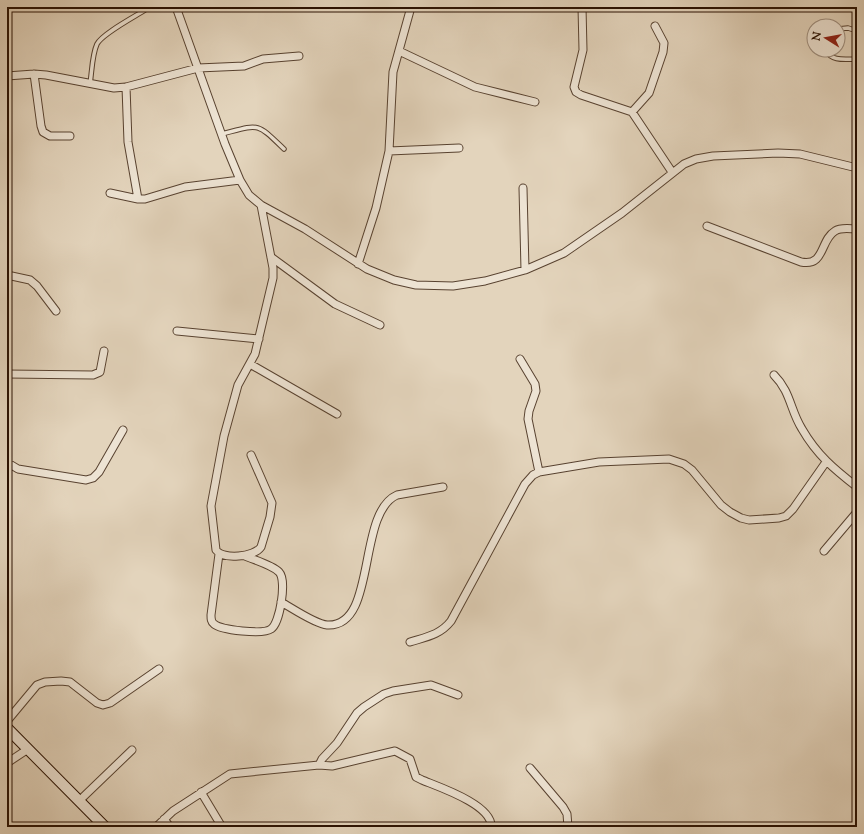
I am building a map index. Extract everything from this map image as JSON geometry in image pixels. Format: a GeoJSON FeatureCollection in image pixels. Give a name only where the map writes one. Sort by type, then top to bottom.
{"type":"FeatureCollection","features":[{"type":"Feature","properties":{"kind":"street"},"geometry":{"type":"LineString","coordinates":[[176,7],[222,134],[240,180],[249,195],[261,204],[305,229],[358,264],[394,280],[416,285],[453,286],[485,281],[525,270],[564,253],[622,213],[672,172],[684,164],[696,159],[713,156],[778,153],[800,154],[857,168]]}},
{"type":"Feature","properties":{"kind":"street"},"geometry":{"type":"LineString","coordinates":[[358,264],[376,208],[389,150],[393,72],[411,7]]}},
{"type":"Feature","properties":{"kind":"street"},"geometry":{"type":"LineString","coordinates":[[582,7],[583,50],[574,87],[576,92],[632,112],[672,172]]}},
{"type":"Feature","properties":{"kind":"street"},"geometry":{"type":"LineString","coordinates":[[632,112],[649,93],[663,52],[664,43],[656,26]]}},
{"type":"Feature","properties":{"kind":"street"},"geometry":{"type":"LineString","coordinates":[[399,51],[475,87],[535,102]]}},
{"type":"Feature","properties":{"kind":"street"},"geometry":{"type":"LineString","coordinates":[[7,76],[34,74],[46,75],[114,88],[198,68],[244,66],[263,59],[299,56]]}},
{"type":"Feature","properties":{"kind":"street"},"geometry":{"type":"LineString","coordinates":[[34,74],[43,132],[50,136],[70,136]]}},
{"type":"Feature","properties":{"kind":"street"},"geometry":{"type":"LineString","coordinates":[[126,86],[128,142],[138,199]]}},
{"type":"Feature","properties":{"kind":"street"},"geometry":{"type":"LineString","coordinates":[[389,150],[459,148]]}},
{"type":"Feature","properties":{"kind":"street"},"geometry":{"type":"LineString","coordinates":[[110,193],[145,199],[185,187],[240,180]]}},
{"type":"Feature","properties":{"kind":"street"},"geometry":{"type":"LineString","coordinates":[[523,188],[525,270]]}},
{"type":"Feature","properties":{"kind":"street"},"geometry":{"type":"LineString","coordinates":[[218,554],[245,556],[279,571],[282,576],[283,584],[281,602],[277,621],[268,631],[263,632],[231,629],[215,625],[212,622],[210,615],[218,554],[216,550],[211,506],[226,429],[238,385],[255,354],[273,278],[273,268],[261,204]]}},
{"type":"Feature","properties":{"kind":"street"},"geometry":{"type":"LineString","coordinates":[[707,226],[808,264],[820,255],[830,236],[835,231],[842,229],[857,230]]}},
{"type":"Feature","properties":{"kind":"street"},"geometry":{"type":"LineString","coordinates":[[271,257],[335,304],[380,325]]}},
{"type":"Feature","properties":{"kind":"street"},"geometry":{"type":"LineString","coordinates":[[7,275],[30,280],[37,286],[56,312]]}},
{"type":"Feature","properties":{"kind":"street"},"geometry":{"type":"LineString","coordinates":[[177,331],[259,339]]}},
{"type":"Feature","properties":{"kind":"street"},"geometry":{"type":"LineString","coordinates":[[7,374],[93,375],[100,372],[104,351]]}},
{"type":"Feature","properties":{"kind":"street"},"geometry":{"type":"LineString","coordinates":[[520,359],[535,384],[536,391],[529,411],[528,419],[539,472]]}},
{"type":"Feature","properties":{"kind":"street"},"geometry":{"type":"LineString","coordinates":[[250,364],[337,414]]}},
{"type":"Feature","properties":{"kind":"street"},"geometry":{"type":"LineString","coordinates":[[774,375],[785,388],[801,428],[818,453],[826,462],[857,487]]}},
{"type":"Feature","properties":{"kind":"street"},"geometry":{"type":"LineString","coordinates":[[7,463],[18,469],[86,480],[94,478],[123,430]]}},
{"type":"Feature","properties":{"kind":"street"},"geometry":{"type":"LineString","coordinates":[[245,556],[259,551],[270,517],[272,503],[251,455]]}},
{"type":"Feature","properties":{"kind":"street"},"geometry":{"type":"LineString","coordinates":[[410,642],[440,632],[448,625],[525,484],[533,475],[539,472],[599,462],[669,459],[684,464],[692,470],[720,505],[741,518],[749,520],[779,518],[786,516],[794,510],[826,462]]}},
{"type":"Feature","properties":{"kind":"street"},"geometry":{"type":"LineString","coordinates":[[281,602],[326,625],[337,624],[343,621],[352,613],[357,600],[374,529],[386,502],[390,498],[397,495],[443,487]]}},
{"type":"Feature","properties":{"kind":"street"},"geometry":{"type":"LineString","coordinates":[[824,551],[857,512]]}},
{"type":"Feature","properties":{"kind":"street"},"geometry":{"type":"LineString","coordinates":[[7,721],[37,685],[45,682],[70,682],[97,703],[103,705],[110,703],[159,669]]}},
{"type":"Feature","properties":{"kind":"street"},"geometry":{"type":"LineString","coordinates":[[319,765],[322,759],[337,743],[357,712],[384,694],[393,691],[431,685],[458,695]]}},
{"type":"Feature","properties":{"kind":"street"},"geometry":{"type":"LineString","coordinates":[[7,728],[106,827]]}},
{"type":"Feature","properties":{"kind":"street"},"geometry":{"type":"LineString","coordinates":[[7,763],[28,749]]}},
{"type":"Feature","properties":{"kind":"street"},"geometry":{"type":"LineString","coordinates":[[79,801],[132,750]]}},
{"type":"Feature","properties":{"kind":"street"},"geometry":{"type":"LineString","coordinates":[[156,827],[173,811],[230,774],[319,765],[332,766],[395,751],[410,759],[416,777],[464,797],[489,816],[491,827]]}},
{"type":"Feature","properties":{"kind":"street"},"geometry":{"type":"LineString","coordinates":[[530,768],[563,807],[567,814],[568,827]]}},
{"type":"Feature","properties":{"kind":"street"},"geometry":{"type":"LineString","coordinates":[[201,792],[222,827]]}},
{"type":"Feature","properties":{"kind":"street"},"geometry":{"type":"LineString","coordinates":[[164,819],[170,827]]}},
{"type":"Feature","properties":{"kind":"lane"},"geometry":{"type":"LineString","coordinates":[[90,84],[95,51],[98,43],[104,36],[145,10]]}},
{"type":"Feature","properties":{"kind":"lane"},"geometry":{"type":"LineString","coordinates":[[846,28],[857,31]]}},
{"type":"Feature","properties":{"kind":"lane"},"geometry":{"type":"LineString","coordinates":[[834,58],[857,58]]}},
{"type":"Feature","properties":{"kind":"lane"},"geometry":{"type":"LineString","coordinates":[[222,134],[257,126],[265,131],[284,149]]}}]}
